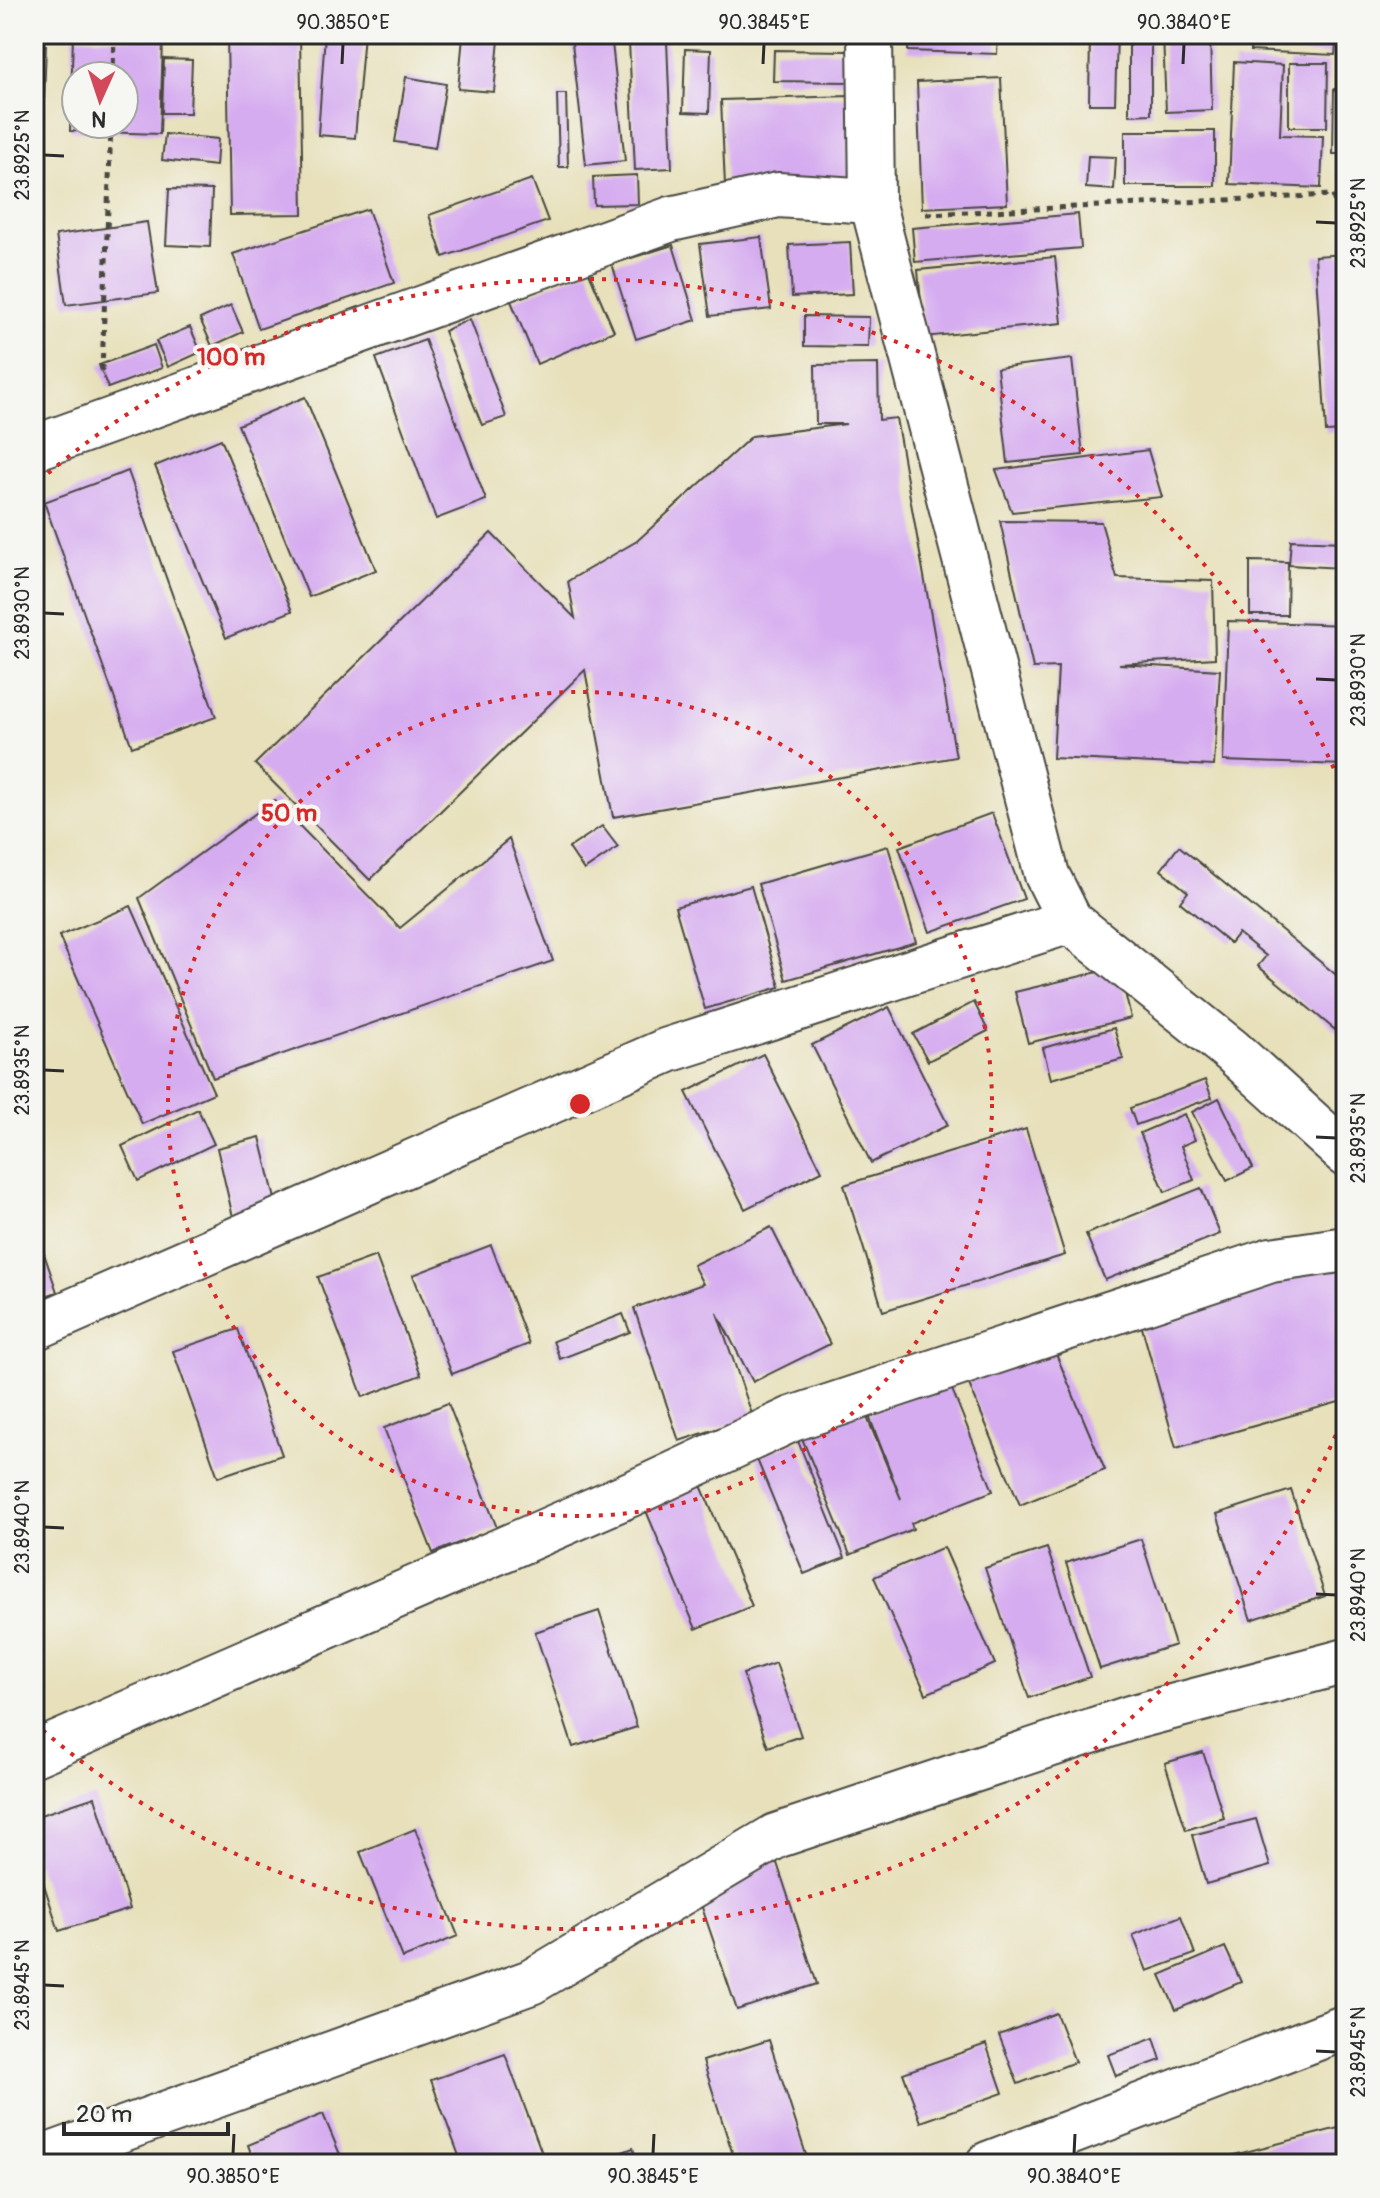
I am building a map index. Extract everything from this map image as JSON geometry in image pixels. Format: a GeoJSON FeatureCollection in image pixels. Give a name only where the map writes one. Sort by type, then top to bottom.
{"type":"FeatureCollection","features":[{"type":"Feature","properties":{"kind":"street"},"geometry":{"type":"LineString","coordinates":[[870,34],[872,201],[1047,875],[1070,921],[1232,1051],[1346,1154]]}},
{"type":"Feature","properties":{"kind":"street"},"geometry":{"type":"LineString","coordinates":[[34,448],[671,219],[778,195],[872,201]]}},
{"type":"Feature","properties":{"kind":"street"},"geometry":{"type":"LineString","coordinates":[[34,1328],[668,1050],[1070,921]]}},
{"type":"Feature","properties":{"kind":"street"},"geometry":{"type":"LineString","coordinates":[[34,1754],[642,1489],[792,1419],[1271,1260],[1346,1249]]}},
{"type":"Feature","properties":{"kind":"street"},"geometry":{"type":"LineString","coordinates":[[34,2161],[531,1982],[776,1836],[1130,1718],[1346,1661]]}},
{"type":"Feature","properties":{"kind":"street"},"geometry":{"type":"LineString","coordinates":[[988,2164],[1346,2027]]}},
{"type":"Feature","properties":{"kind":"path"},"geometry":{"type":"LineString","coordinates":[[113,60],[114,34]]}},
{"type":"Feature","properties":{"kind":"path"},"geometry":{"type":"LineString","coordinates":[[101,424],[110,140]]}},
{"type":"Feature","properties":{"kind":"path"},"geometry":{"type":"LineString","coordinates":[[872,201],[918,215],[1333,195],[1340,228],[1346,227]]}},
{"type":"Feature","properties":{"kind":"building"},"geometry":{"type":"Polygon","coordinates":[[[227,34],[300,34],[303,214],[230,215],[227,34]]]}},
{"type":"Feature","properties":{"kind":"building"},"geometry":{"type":"Polygon","coordinates":[[[325,34],[364,34],[355,138],[318,135],[325,34]]]}},
{"type":"Feature","properties":{"kind":"building"},"geometry":{"type":"Polygon","coordinates":[[[571,34],[611,34],[625,161],[586,165],[571,34]]]}},
{"type":"Feature","properties":{"kind":"building"},"geometry":{"type":"Polygon","coordinates":[[[909,34],[998,34],[997,54],[908,51],[909,34]]]}},
{"type":"Feature","properties":{"kind":"building"},"geometry":{"type":"Polygon","coordinates":[[[1090,34],[1117,34],[1115,104],[1089,104],[1090,34]]]}},
{"type":"Feature","properties":{"kind":"building"},"geometry":{"type":"Polygon","coordinates":[[[1129,34],[1151,34],[1151,114],[1129,115],[1129,34]]]}},
{"type":"Feature","properties":{"kind":"building"},"geometry":{"type":"Polygon","coordinates":[[[1163,34],[1210,34],[1212,110],[1166,112],[1163,34]]]}},
{"type":"Feature","properties":{"kind":"building"},"geometry":{"type":"Polygon","coordinates":[[[1251,34],[1337,34],[1335,55],[1250,51],[1251,34]]]}},
{"type":"Feature","properties":{"kind":"building"},"geometry":{"type":"Polygon","coordinates":[[[73,37],[163,40],[160,134],[140,133],[140,60],[72,60],[73,37]]]}},
{"type":"Feature","properties":{"kind":"building"},"geometry":{"type":"Polygon","coordinates":[[[463,37],[499,40],[494,92],[458,89],[463,37]]]}},
{"type":"Feature","properties":{"kind":"building"},"geometry":{"type":"Polygon","coordinates":[[[667,41],[672,168],[635,170],[629,42],[667,41]]]}},
{"type":"Feature","properties":{"kind":"building"},"geometry":{"type":"Polygon","coordinates":[[[34,44],[46,45],[44,98],[34,98],[34,44]]]}},
{"type":"Feature","properties":{"kind":"building"},"geometry":{"type":"Polygon","coordinates":[[[685,49],[711,50],[709,113],[683,112],[685,49]]]}},
{"type":"Feature","properties":{"kind":"building"},"geometry":{"type":"Polygon","coordinates":[[[774,50],[848,51],[848,82],[773,81],[774,50]]]}},
{"type":"Feature","properties":{"kind":"building"},"geometry":{"type":"Polygon","coordinates":[[[164,59],[192,60],[190,113],[162,113],[164,59]]]}},
{"type":"Feature","properties":{"kind":"building"},"geometry":{"type":"Polygon","coordinates":[[[1234,62],[1283,65],[1280,135],[1323,136],[1321,188],[1229,184],[1234,62]]]}},
{"type":"Feature","properties":{"kind":"building"},"geometry":{"type":"Polygon","coordinates":[[[1289,63],[1328,63],[1327,127],[1289,127],[1289,63]]]}},
{"type":"Feature","properties":{"kind":"building"},"geometry":{"type":"Polygon","coordinates":[[[406,77],[446,84],[435,148],[395,142],[406,77]]]}},
{"type":"Feature","properties":{"kind":"building"},"geometry":{"type":"Polygon","coordinates":[[[1001,78],[1007,204],[922,208],[917,82],[1001,78]]]}},
{"type":"Feature","properties":{"kind":"building"},"geometry":{"type":"Polygon","coordinates":[[[1334,89],[1346,89],[1346,154],[1333,154],[1334,89]]]}},
{"type":"Feature","properties":{"kind":"building"},"geometry":{"type":"Polygon","coordinates":[[[557,94],[566,94],[568,167],[559,167],[557,94]]]}},
{"type":"Feature","properties":{"kind":"building"},"geometry":{"type":"Polygon","coordinates":[[[849,96],[851,182],[725,185],[721,100],[849,96]]]}},
{"type":"Feature","properties":{"kind":"building"},"geometry":{"type":"Polygon","coordinates":[[[1125,131],[1215,131],[1215,186],[1125,186],[1125,131]]]}},
{"type":"Feature","properties":{"kind":"building"},"geometry":{"type":"Polygon","coordinates":[[[165,134],[218,139],[216,166],[162,160],[165,134]]]}},
{"type":"Feature","properties":{"kind":"building"},"geometry":{"type":"Polygon","coordinates":[[[1088,156],[1116,157],[1114,190],[1086,188],[1088,156]]]}},
{"type":"Feature","properties":{"kind":"building"},"geometry":{"type":"Polygon","coordinates":[[[637,175],[638,204],[594,205],[593,177],[637,175]]]}},
{"type":"Feature","properties":{"kind":"building"},"geometry":{"type":"Polygon","coordinates":[[[532,179],[548,221],[443,257],[429,215],[532,179]]]}},
{"type":"Feature","properties":{"kind":"building"},"geometry":{"type":"Polygon","coordinates":[[[169,189],[212,190],[210,247],[166,245],[169,189]]]}},
{"type":"Feature","properties":{"kind":"building"},"geometry":{"type":"Polygon","coordinates":[[[368,209],[394,283],[259,329],[233,254],[368,209]]]}},
{"type":"Feature","properties":{"kind":"building"},"geometry":{"type":"Polygon","coordinates":[[[1078,214],[1081,248],[915,262],[912,228],[1078,214]]]}},
{"type":"Feature","properties":{"kind":"building"},"geometry":{"type":"Polygon","coordinates":[[[147,222],[158,293],[66,305],[56,235],[147,222]]]}},
{"type":"Feature","properties":{"kind":"building"},"geometry":{"type":"Polygon","coordinates":[[[761,237],[771,309],[710,316],[700,244],[761,237]]]}},
{"type":"Feature","properties":{"kind":"building"},"geometry":{"type":"Polygon","coordinates":[[[850,242],[853,294],[792,297],[789,245],[850,242]]]}},
{"type":"Feature","properties":{"kind":"building"},"geometry":{"type":"Polygon","coordinates":[[[673,245],[696,320],[636,339],[612,264],[673,245]]]}},
{"type":"Feature","properties":{"kind":"building"},"geometry":{"type":"Polygon","coordinates":[[[1346,254],[1346,431],[1326,432],[1315,256],[1346,254]]]}},
{"type":"Feature","properties":{"kind":"building"},"geometry":{"type":"Polygon","coordinates":[[[1055,257],[1062,323],[924,337],[918,270],[1055,257]]]}},
{"type":"Feature","properties":{"kind":"building"},"geometry":{"type":"Polygon","coordinates":[[[588,270],[614,331],[537,364],[511,301],[588,270]]]}},
{"type":"Feature","properties":{"kind":"building"},"geometry":{"type":"Polygon","coordinates":[[[231,305],[243,332],[212,346],[200,319],[231,305]]]}},
{"type":"Feature","properties":{"kind":"building"},"geometry":{"type":"Polygon","coordinates":[[[804,316],[869,317],[868,347],[804,346],[804,316]]]}},
{"type":"Feature","properties":{"kind":"building"},"geometry":{"type":"Polygon","coordinates":[[[470,319],[506,417],[482,425],[444,331],[470,319]]]}},
{"type":"Feature","properties":{"kind":"building"},"geometry":{"type":"Polygon","coordinates":[[[190,327],[201,352],[168,367],[156,341],[190,327]]]}},
{"type":"Feature","properties":{"kind":"building"},"geometry":{"type":"Polygon","coordinates":[[[425,340],[486,500],[436,519],[376,358],[425,340]]]}},
{"type":"Feature","properties":{"kind":"building"},"geometry":{"type":"Polygon","coordinates":[[[154,345],[162,368],[108,388],[99,365],[154,345]]]}},
{"type":"Feature","properties":{"kind":"building"},"geometry":{"type":"Polygon","coordinates":[[[1072,359],[1083,455],[1008,463],[997,368],[1072,359]]]}},
{"type":"Feature","properties":{"kind":"building"},"geometry":{"type":"Polygon","coordinates":[[[878,364],[879,420],[896,418],[956,757],[613,817],[585,670],[370,880],[255,764],[491,533],[575,618],[568,581],[637,541],[752,436],[846,424],[816,424],[815,365],[878,364]]]}},
{"type":"Feature","properties":{"kind":"building"},"geometry":{"type":"Polygon","coordinates":[[[305,397],[376,570],[309,597],[238,425],[305,397]]]}},
{"type":"Feature","properties":{"kind":"building"},"geometry":{"type":"Polygon","coordinates":[[[221,439],[292,611],[226,638],[155,466],[221,439]]]}},
{"type":"Feature","properties":{"kind":"building"},"geometry":{"type":"Polygon","coordinates":[[[1148,450],[1162,497],[1012,512],[996,470],[1148,450]]]}},
{"type":"Feature","properties":{"kind":"building"},"geometry":{"type":"Polygon","coordinates":[[[128,471],[216,717],[132,747],[44,502],[128,471]]]}},
{"type":"Feature","properties":{"kind":"building"},"geometry":{"type":"Polygon","coordinates":[[[1000,521],[1101,522],[1117,578],[1213,581],[1215,658],[1119,664],[1220,670],[1214,766],[1053,758],[1058,667],[1033,668],[1000,521]]]}},
{"type":"Feature","properties":{"kind":"building"},"geometry":{"type":"Polygon","coordinates":[[[1291,540],[1343,542],[1341,568],[1289,565],[1291,540]]]}},
{"type":"Feature","properties":{"kind":"building"},"geometry":{"type":"Polygon","coordinates":[[[1250,561],[1288,562],[1287,615],[1250,615],[1250,561]]]}},
{"type":"Feature","properties":{"kind":"building"},"geometry":{"type":"Polygon","coordinates":[[[1228,621],[1346,625],[1346,765],[1223,761],[1228,621]]]}},
{"type":"Feature","properties":{"kind":"building"},"geometry":{"type":"Polygon","coordinates":[[[274,800],[400,928],[509,839],[553,961],[213,1078],[139,898],[274,800]]]}},
{"type":"Feature","properties":{"kind":"building"},"geometry":{"type":"Polygon","coordinates":[[[992,813],[1024,899],[930,932],[899,847],[992,813]]]}},
{"type":"Feature","properties":{"kind":"building"},"geometry":{"type":"Polygon","coordinates":[[[602,826],[618,847],[584,870],[569,848],[602,826]]]}},
{"type":"Feature","properties":{"kind":"building"},"geometry":{"type":"Polygon","coordinates":[[[888,846],[916,942],[786,980],[758,884],[888,846]]]}},
{"type":"Feature","properties":{"kind":"building"},"geometry":{"type":"Polygon","coordinates":[[[1179,846],[1346,983],[1346,1039],[1258,966],[1266,956],[1238,933],[1230,943],[1180,902],[1188,892],[1161,870],[1179,846]]]}},
{"type":"Feature","properties":{"kind":"building"},"geometry":{"type":"Polygon","coordinates":[[[751,886],[780,987],[705,1009],[675,907],[751,886]]]}},
{"type":"Feature","properties":{"kind":"building"},"geometry":{"type":"Polygon","coordinates":[[[131,906],[214,1093],[142,1124],[59,936],[131,906]]]}},
{"type":"Feature","properties":{"kind":"building"},"geometry":{"type":"Polygon","coordinates":[[[1119,967],[1131,1018],[1028,1043],[1015,992],[1119,967]]]}},
{"type":"Feature","properties":{"kind":"building"},"geometry":{"type":"Polygon","coordinates":[[[974,1002],[988,1031],[928,1061],[913,1034],[974,1002]]]}},
{"type":"Feature","properties":{"kind":"building"},"geometry":{"type":"Polygon","coordinates":[[[889,1007],[948,1125],[871,1163],[812,1045],[889,1007]]]}},
{"type":"Feature","properties":{"kind":"building"},"geometry":{"type":"Polygon","coordinates":[[[1114,1028],[1123,1059],[1051,1079],[1043,1048],[1114,1028]]]}},
{"type":"Feature","properties":{"kind":"building"},"geometry":{"type":"Polygon","coordinates":[[[763,1054],[822,1171],[745,1209],[686,1092],[763,1054]]]}},
{"type":"Feature","properties":{"kind":"building"},"geometry":{"type":"Polygon","coordinates":[[[1205,1080],[1212,1098],[1136,1125],[1130,1108],[1205,1080]]]}},
{"type":"Feature","properties":{"kind":"building"},"geometry":{"type":"Polygon","coordinates":[[[1219,1098],[1253,1168],[1227,1181],[1192,1112],[1219,1098]]]}},
{"type":"Feature","properties":{"kind":"building"},"geometry":{"type":"Polygon","coordinates":[[[198,1109],[214,1144],[138,1181],[122,1146],[198,1109]]]}},
{"type":"Feature","properties":{"kind":"building"},"geometry":{"type":"Polygon","coordinates":[[[1184,1114],[1195,1140],[1181,1146],[1194,1180],[1165,1192],[1140,1133],[1184,1114]]]}},
{"type":"Feature","properties":{"kind":"building"},"geometry":{"type":"Polygon","coordinates":[[[1026,1129],[1065,1255],[883,1311],[844,1185],[1026,1129]]]}},
{"type":"Feature","properties":{"kind":"building"},"geometry":{"type":"Polygon","coordinates":[[[260,1137],[283,1232],[239,1243],[217,1148],[260,1137]]]}},
{"type":"Feature","properties":{"kind":"building"},"geometry":{"type":"Polygon","coordinates":[[[1201,1188],[1220,1234],[1105,1280],[1086,1234],[1201,1188]]]}},
{"type":"Feature","properties":{"kind":"building"},"geometry":{"type":"Polygon","coordinates":[[[34,1224],[57,1292],[34,1300],[34,1224]]]}},
{"type":"Feature","properties":{"kind":"building"},"geometry":{"type":"Polygon","coordinates":[[[771,1227],[830,1344],[753,1382],[717,1313],[753,1417],[679,1441],[634,1308],[703,1284],[693,1265],[771,1227]]]}},
{"type":"Feature","properties":{"kind":"building"},"geometry":{"type":"Polygon","coordinates":[[[491,1245],[529,1344],[452,1374],[413,1275],[491,1245]]]}},
{"type":"Feature","properties":{"kind":"building"},"geometry":{"type":"Polygon","coordinates":[[[376,1256],[421,1375],[363,1397],[318,1277],[376,1256]]]}},
{"type":"Feature","properties":{"kind":"building"},"geometry":{"type":"Polygon","coordinates":[[[1346,1257],[1346,1400],[1176,1448],[1139,1317],[1346,1257]]]}},
{"type":"Feature","properties":{"kind":"building"},"geometry":{"type":"Polygon","coordinates":[[[623,1314],[630,1332],[560,1359],[553,1341],[623,1314]]]}},
{"type":"Feature","properties":{"kind":"building"},"geometry":{"type":"Polygon","coordinates":[[[238,1329],[282,1455],[218,1477],[173,1351],[238,1329]]]}},
{"type":"Feature","properties":{"kind":"building"},"geometry":{"type":"Polygon","coordinates":[[[1053,1347],[1105,1470],[1020,1505],[968,1382],[1053,1347]]]}},
{"type":"Feature","properties":{"kind":"building"},"geometry":{"type":"Polygon","coordinates":[[[949,1382],[993,1491],[911,1523],[913,1529],[850,1555],[799,1431],[862,1405],[901,1499],[868,1413],[949,1382]]]}},
{"type":"Feature","properties":{"kind":"building"},"geometry":{"type":"Polygon","coordinates":[[[448,1403],[497,1528],[433,1553],[384,1428],[448,1403]]]}},
{"type":"Feature","properties":{"kind":"building"},"geometry":{"type":"Polygon","coordinates":[[[798,1441],[845,1558],[804,1574],[756,1457],[798,1441]]]}},
{"type":"Feature","properties":{"kind":"building"},"geometry":{"type":"Polygon","coordinates":[[[700,1483],[752,1606],[696,1629],[644,1506],[700,1483]]]}},
{"type":"Feature","properties":{"kind":"building"},"geometry":{"type":"Polygon","coordinates":[[[1291,1490],[1325,1596],[1251,1620],[1217,1514],[1291,1490]]]}},
{"type":"Feature","properties":{"kind":"building"},"geometry":{"type":"Polygon","coordinates":[[[1141,1539],[1175,1645],[1100,1669],[1066,1563],[1141,1539]]]}},
{"type":"Feature","properties":{"kind":"building"},"geometry":{"type":"Polygon","coordinates":[[[944,1547],[995,1664],[926,1694],[874,1577],[944,1547]]]}},
{"type":"Feature","properties":{"kind":"building"},"geometry":{"type":"Polygon","coordinates":[[[1047,1548],[1090,1677],[1029,1698],[985,1568],[1047,1548]]]}},
{"type":"Feature","properties":{"kind":"building"},"geometry":{"type":"Polygon","coordinates":[[[599,1611],[637,1727],[573,1747],[535,1632],[599,1611]]]}},
{"type":"Feature","properties":{"kind":"building"},"geometry":{"type":"Polygon","coordinates":[[[776,1663],[801,1736],[768,1747],[743,1674],[776,1663]]]}},
{"type":"Feature","properties":{"kind":"building"},"geometry":{"type":"Polygon","coordinates":[[[1203,1752],[1224,1818],[1186,1830],[1165,1763],[1203,1752]]]}},
{"type":"Feature","properties":{"kind":"building"},"geometry":{"type":"Polygon","coordinates":[[[95,1797],[130,1909],[59,1931],[34,1854],[34,1817],[95,1797]]]}},
{"type":"Feature","properties":{"kind":"building"},"geometry":{"type":"Polygon","coordinates":[[[1256,1819],[1270,1866],[1206,1884],[1192,1835],[1256,1819]]]}},
{"type":"Feature","properties":{"kind":"building"},"geometry":{"type":"Polygon","coordinates":[[[415,1829],[458,1936],[403,1958],[360,1852],[415,1829]]]}},
{"type":"Feature","properties":{"kind":"building"},"geometry":{"type":"Polygon","coordinates":[[[775,1857],[817,1984],[737,2010],[694,1884],[775,1857]]]}},
{"type":"Feature","properties":{"kind":"building"},"geometry":{"type":"Polygon","coordinates":[[[1181,1916],[1195,1954],[1147,1971],[1133,1935],[1181,1916]]]}},
{"type":"Feature","properties":{"kind":"building"},"geometry":{"type":"Polygon","coordinates":[[[1225,1947],[1241,1982],[1176,2010],[1160,1975],[1225,1947]]]}},
{"type":"Feature","properties":{"kind":"building"},"geometry":{"type":"Polygon","coordinates":[[[1056,2013],[1075,2062],[1018,2084],[999,2035],[1056,2013]]]}},
{"type":"Feature","properties":{"kind":"building"},"geometry":{"type":"Polygon","coordinates":[[[1154,2038],[1161,2060],[1116,2076],[1108,2055],[1154,2038]]]}},
{"type":"Feature","properties":{"kind":"building"},"geometry":{"type":"Polygon","coordinates":[[[769,2040],[809,2164],[736,2164],[703,2061],[769,2040]]]}},
{"type":"Feature","properties":{"kind":"building"},"geometry":{"type":"Polygon","coordinates":[[[986,2044],[1003,2093],[921,2122],[903,2073],[986,2044]]]}},
{"type":"Feature","properties":{"kind":"building"},"geometry":{"type":"Polygon","coordinates":[[[505,2054],[543,2156],[521,2164],[462,2164],[431,2080],[505,2054]]]}},
{"type":"Feature","properties":{"kind":"building"},"geometry":{"type":"Polygon","coordinates":[[[323,2114],[344,2164],[255,2164],[248,2145],[323,2114]]]}},
{"type":"Feature","properties":{"kind":"building"},"geometry":{"type":"Polygon","coordinates":[[[1346,2126],[1346,2164],[1203,2164],[1203,2163],[1346,2126]]]}},
{"type":"Feature","properties":{"kind":"building"},"geometry":{"type":"Polygon","coordinates":[[[633,2148],[638,2164],[591,2164],[633,2148]]]}}]}
